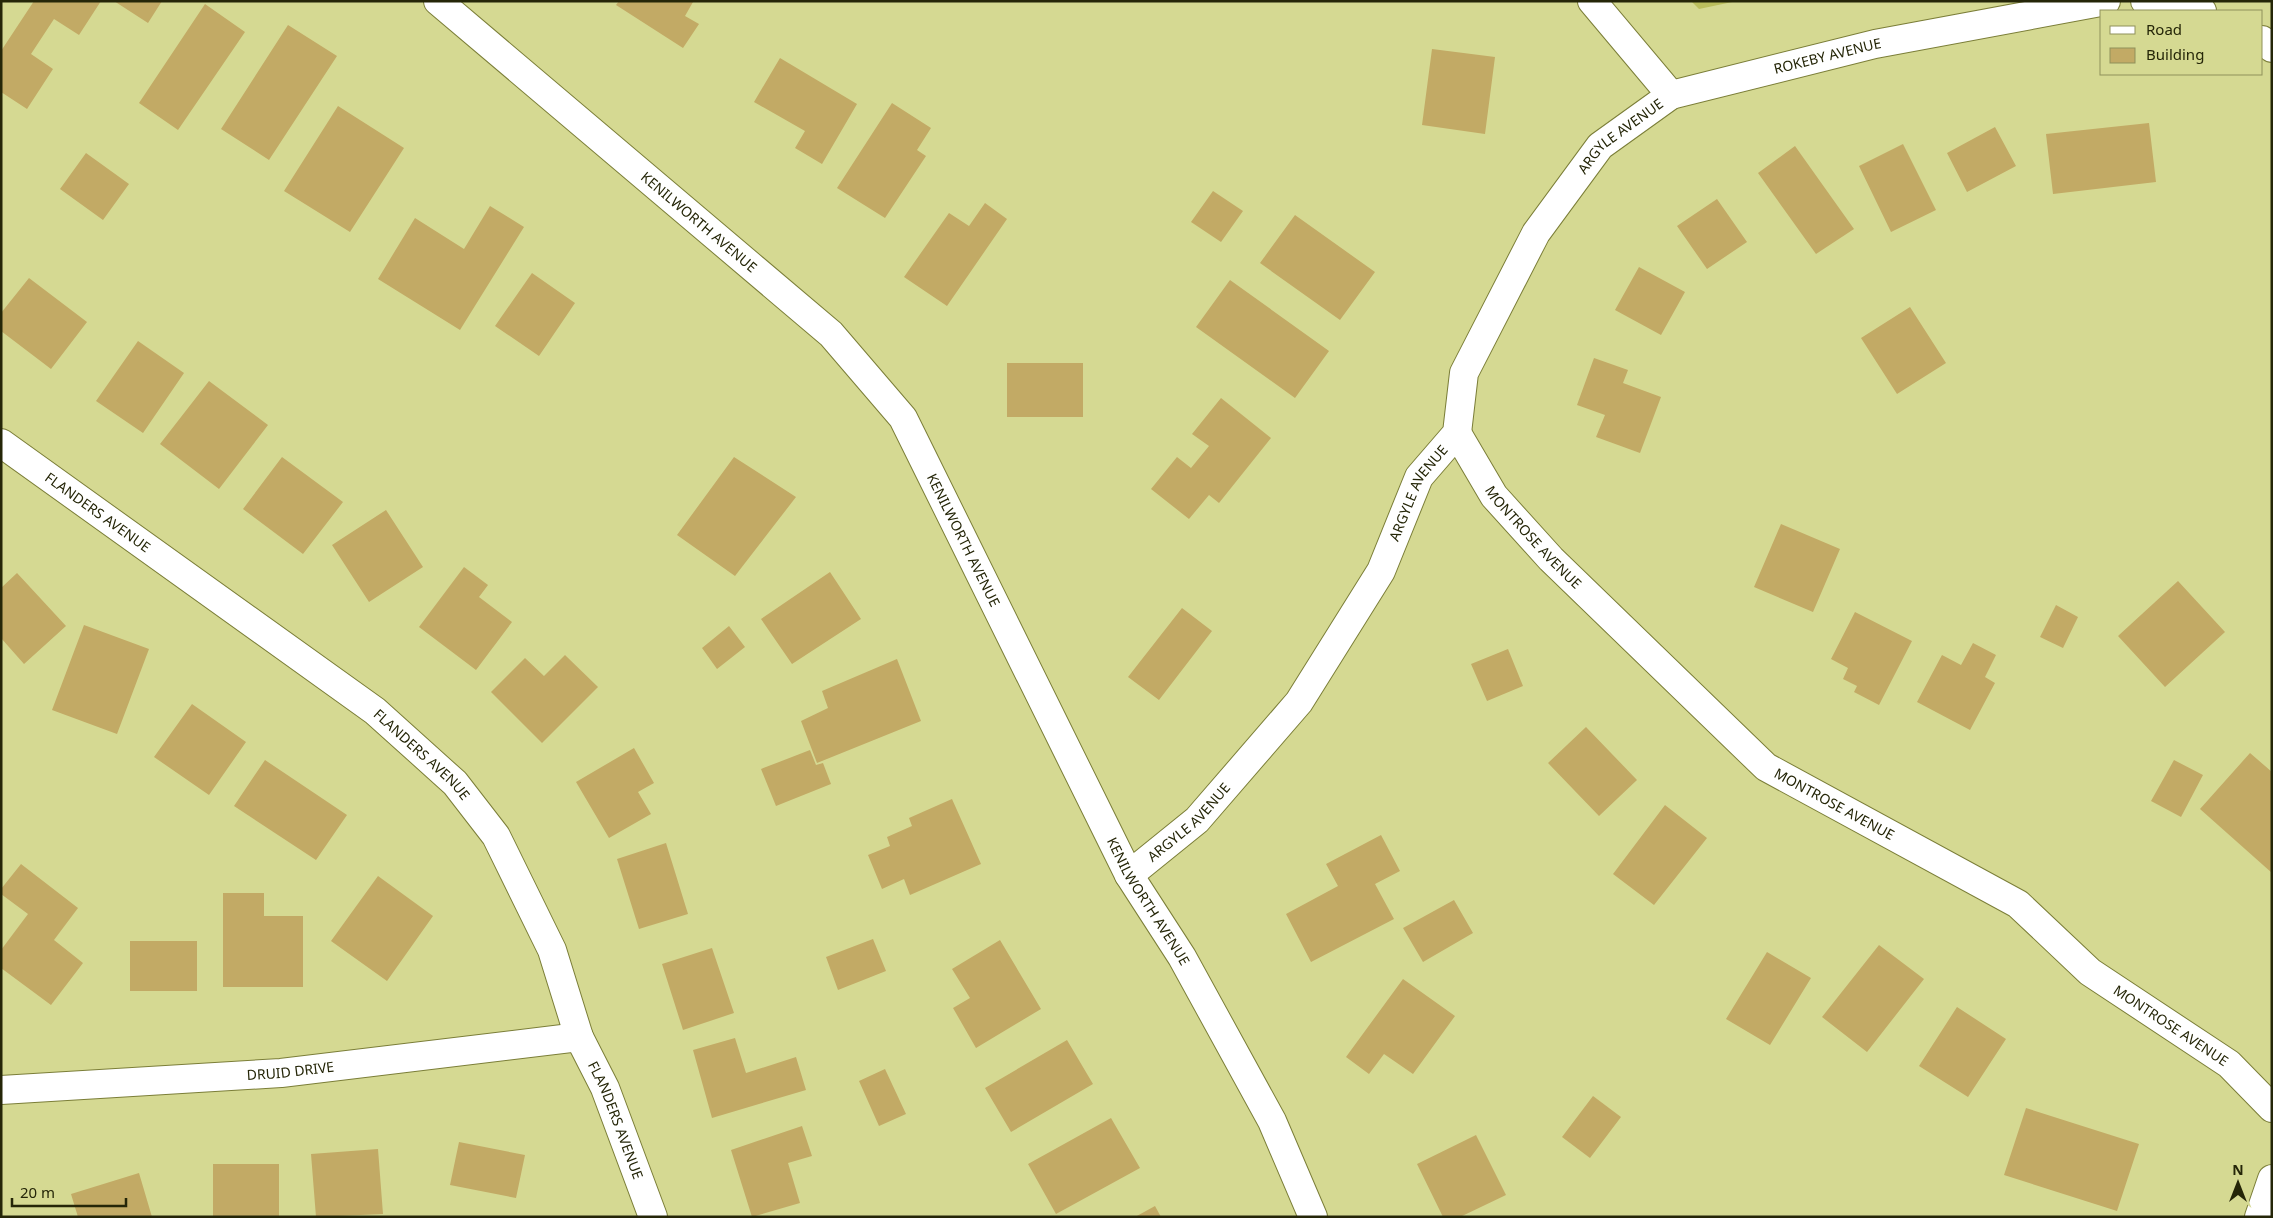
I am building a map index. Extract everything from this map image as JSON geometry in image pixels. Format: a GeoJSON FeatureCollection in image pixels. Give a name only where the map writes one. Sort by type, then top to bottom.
{"type":"FeatureCollection","features":[{"type":"Feature","properties":{"kind":"street","name":"KENILWORTH AVENUE"},"geometry":{"type":"LineString","coordinates":[[438,1],[832,334],[903,418],[1129,875],[1182,957],[1272,1121],[1314,1217]]}},
{"type":"Feature","properties":{"kind":"street"},"geometry":{"type":"LineString","coordinates":[[1592,1],[1672,95]]}},
{"type":"Feature","properties":{"kind":"street","name":"ROKEBY AVENUE"},"geometry":{"type":"LineString","coordinates":[[1672,95],[1875,44],[2106,1]]}},
{"type":"Feature","properties":{"kind":"street"},"geometry":{"type":"LineString","coordinates":[[2145,1],[2188,6],[2199,10]]}},
{"type":"Feature","properties":{"kind":"street","name":"ARGYLE AVENUE"},"geometry":{"type":"LineString","coordinates":[[1129,875],[1197,820],[1299,702],[1381,571],[1419,477],[1457,433],[1464,373],[1536,233],[1600,146],[1672,95]]}},
{"type":"Feature","properties":{"kind":"street","name":"MONTROSE AVENUE"},"geometry":{"type":"LineString","coordinates":[[1457,433],[1494,496],[1551,559],[1766,767],[2018,904],[2090,972],[2229,1064],[2272,1108]]}},
{"type":"Feature","properties":{"kind":"street","name":"FLANDERS AVENUE"},"geometry":{"type":"LineString","coordinates":[[1,443],[375,711],[455,783],[496,836],[552,950],[579,1037],[605,1088],[653,1217]]}},
{"type":"Feature","properties":{"kind":"street","name":"DRUID DRIVE"},"geometry":{"type":"LineString","coordinates":[[1,1090],[281,1073],[579,1037]]}},
{"type":"Feature","properties":{"kind":"street"},"geometry":{"type":"LineString","coordinates":[[2259,1217],[2272,1179]]}},
{"type":"Feature","properties":{"kind":"green space"},"geometry":{"type":"Polygon","coordinates":[[[1691,1],[1737,1],[1699,9],[1691,1]]]}},
{"type":"Feature","properties":{"kind":"building"},"geometry":{"type":"Polygon","coordinates":[[[34,1],[101,1],[79,35],[54,19],[31,54],[53,69],[27,109],[1,92],[1,51],[34,1]]]}},
{"type":"Feature","properties":{"kind":"building"},"geometry":{"type":"Polygon","coordinates":[[[114,1],[162,1],[148,23],[114,1]]]}},
{"type":"Feature","properties":{"kind":"building"},"geometry":{"type":"Polygon","coordinates":[[[619,1],[691,1],[693,2],[685,16],[699,24],[683,48],[616,5],[619,1]]]}},
{"type":"Feature","properties":{"kind":"building"},"geometry":{"type":"Polygon","coordinates":[[[205,4],[245,32],[178,130],[139,103],[205,4]]]}},
{"type":"Feature","properties":{"kind":"building"},"geometry":{"type":"Polygon","coordinates":[[[288,25],[337,56],[269,160],[221,129],[288,25]]]}},
{"type":"Feature","properties":{"kind":"building"},"geometry":{"type":"Polygon","coordinates":[[[1432,49],[1495,57],[1485,134],[1422,125],[1432,49]]]}},
{"type":"Feature","properties":{"kind":"building"},"geometry":{"type":"Polygon","coordinates":[[[780,58],[857,104],[822,164],[795,148],[805,131],[754,102],[780,58]]]}},
{"type":"Feature","properties":{"kind":"building"},"geometry":{"type":"Polygon","coordinates":[[[892,103],[931,128],[917,150],[926,156],[885,218],[837,188],[892,103]]]}},
{"type":"Feature","properties":{"kind":"building"},"geometry":{"type":"Polygon","coordinates":[[[338,106],[404,148],[350,232],[284,191],[338,106]]]}},
{"type":"Feature","properties":{"kind":"building"},"geometry":{"type":"Polygon","coordinates":[[[2149,123],[2156,182],[2053,194],[2046,134],[2149,123]]]}},
{"type":"Feature","properties":{"kind":"building"},"geometry":{"type":"Polygon","coordinates":[[[1995,127],[2016,166],[1967,192],[1947,153],[1995,127]]]}},
{"type":"Feature","properties":{"kind":"building"},"geometry":{"type":"Polygon","coordinates":[[[1903,144],[1936,210],[1891,232],[1859,166],[1903,144]]]}},
{"type":"Feature","properties":{"kind":"building"},"geometry":{"type":"Polygon","coordinates":[[[1795,146],[1854,229],[1816,254],[1758,173],[1795,146]]]}},
{"type":"Feature","properties":{"kind":"building"},"geometry":{"type":"Polygon","coordinates":[[[86,153],[129,184],[103,220],[60,189],[86,153]]]}},
{"type":"Feature","properties":{"kind":"building"},"geometry":{"type":"Polygon","coordinates":[[[1213,191],[1243,211],[1221,242],[1191,222],[1213,191]]]}},
{"type":"Feature","properties":{"kind":"building"},"geometry":{"type":"Polygon","coordinates":[[[1717,199],[1747,242],[1707,269],[1677,226],[1717,199]]]}},
{"type":"Feature","properties":{"kind":"building"},"geometry":{"type":"Polygon","coordinates":[[[985,203],[1007,219],[947,306],[904,277],[949,213],[969,226],[985,203]]]}},
{"type":"Feature","properties":{"kind":"building"},"geometry":{"type":"Polygon","coordinates":[[[490,206],[524,227],[460,330],[378,279],[415,218],[464,249],[490,206]]]}},
{"type":"Feature","properties":{"kind":"building"},"geometry":{"type":"Polygon","coordinates":[[[1295,215],[1375,272],[1340,320],[1260,263],[1295,215]]]}},
{"type":"Feature","properties":{"kind":"building"},"geometry":{"type":"Polygon","coordinates":[[[1639,267],[1685,292],[1661,335],[1615,310],[1639,267]]]}},
{"type":"Feature","properties":{"kind":"building"},"geometry":{"type":"Polygon","coordinates":[[[532,273],[575,303],[539,356],[495,326],[532,273]]]}},
{"type":"Feature","properties":{"kind":"building"},"geometry":{"type":"Polygon","coordinates":[[[29,278],[87,322],[51,369],[1,331],[1,313],[29,278]]]}},
{"type":"Feature","properties":{"kind":"building"},"geometry":{"type":"Polygon","coordinates":[[[1230,280],[1329,351],[1295,398],[1196,327],[1230,280]]]}},
{"type":"Feature","properties":{"kind":"building"},"geometry":{"type":"Polygon","coordinates":[[[1910,307],[1946,363],[1897,394],[1861,338],[1910,307]]]}},
{"type":"Feature","properties":{"kind":"building"},"geometry":{"type":"Polygon","coordinates":[[[138,341],[184,373],[143,433],[96,401],[138,341]]]}},
{"type":"Feature","properties":{"kind":"building"},"geometry":{"type":"Polygon","coordinates":[[[1594,358],[1628,370],[1623,383],[1661,397],[1640,453],[1596,437],[1605,415],[1577,405],[1594,358]]]}},
{"type":"Feature","properties":{"kind":"building"},"geometry":{"type":"Polygon","coordinates":[[[1007,363],[1083,363],[1083,417],[1007,417],[1007,363]]]}},
{"type":"Feature","properties":{"kind":"building"},"geometry":{"type":"Polygon","coordinates":[[[209,381],[268,425],[219,489],[160,444],[209,381]]]}},
{"type":"Feature","properties":{"kind":"building"},"geometry":{"type":"Polygon","coordinates":[[[1221,398],[1271,438],[1219,503],[1209,495],[1189,519],[1151,489],[1177,457],[1191,468],[1209,446],[1192,434],[1221,398]]]}},
{"type":"Feature","properties":{"kind":"building"},"geometry":{"type":"Polygon","coordinates":[[[282,457],[343,502],[303,554],[243,509],[282,457]]]}},
{"type":"Feature","properties":{"kind":"building"},"geometry":{"type":"Polygon","coordinates":[[[734,457],[796,497],[735,576],[677,535],[734,457]]]}},
{"type":"Feature","properties":{"kind":"building"},"geometry":{"type":"Polygon","coordinates":[[[386,510],[423,567],[369,602],[332,545],[386,510]]]}},
{"type":"Feature","properties":{"kind":"building"},"geometry":{"type":"Polygon","coordinates":[[[1781,524],[1840,549],[1813,612],[1754,587],[1781,524]]]}},
{"type":"Feature","properties":{"kind":"building"},"geometry":{"type":"Polygon","coordinates":[[[464,567],[488,585],[479,597],[512,622],[476,670],[419,627],[464,567]]]}},
{"type":"Feature","properties":{"kind":"building"},"geometry":{"type":"Polygon","coordinates":[[[830,572],[861,619],[792,664],[761,619],[830,572]]]}},
{"type":"Feature","properties":{"kind":"building"},"geometry":{"type":"Polygon","coordinates":[[[17,573],[66,626],[24,664],[1,638],[1,588],[17,573]]]}},
{"type":"Feature","properties":{"kind":"building"},"geometry":{"type":"Polygon","coordinates":[[[2178,581],[2225,632],[2165,687],[2118,636],[2178,581]]]}},
{"type":"Feature","properties":{"kind":"building"},"geometry":{"type":"Polygon","coordinates":[[[2056,605],[2078,617],[2063,648],[2040,637],[2056,605]]]}},
{"type":"Feature","properties":{"kind":"building"},"geometry":{"type":"Polygon","coordinates":[[[1182,608],[1212,631],[1159,700],[1128,677],[1182,608]]]}},
{"type":"Feature","properties":{"kind":"building"},"geometry":{"type":"Polygon","coordinates":[[[1855,612],[1912,641],[1879,705],[1854,692],[1857,686],[1843,679],[1848,668],[1831,659],[1855,612]]]}},
{"type":"Feature","properties":{"kind":"building"},"geometry":{"type":"Polygon","coordinates":[[[84,625],[149,649],[117,734],[52,710],[84,625]]]}},
{"type":"Feature","properties":{"kind":"building"},"geometry":{"type":"Polygon","coordinates":[[[729,626],[745,647],[717,669],[702,648],[729,626]]]}},
{"type":"Feature","properties":{"kind":"building"},"geometry":{"type":"Polygon","coordinates":[[[1973,643],[1996,655],[1985,677],[1995,683],[1970,730],[1917,702],[1942,655],[1961,665],[1973,643]]]}},
{"type":"Feature","properties":{"kind":"building"},"geometry":{"type":"Polygon","coordinates":[[[1508,649],[1523,686],[1487,701],[1471,664],[1508,649]]]}},
{"type":"Feature","properties":{"kind":"building"},"geometry":{"type":"Polygon","coordinates":[[[565,655],[598,687],[542,743],[491,692],[525,658],[544,676],[565,655]]]}},
{"type":"Feature","properties":{"kind":"building"},"geometry":{"type":"Polygon","coordinates":[[[897,659],[921,721],[817,763],[801,721],[828,708],[822,691],[897,659]]]}},
{"type":"Feature","properties":{"kind":"building"},"geometry":{"type":"Polygon","coordinates":[[[192,704],[246,742],[209,795],[154,757],[192,704]]]}},
{"type":"Feature","properties":{"kind":"building"},"geometry":{"type":"Polygon","coordinates":[[[1586,727],[1637,780],[1599,816],[1548,763],[1586,727]]]}},
{"type":"Feature","properties":{"kind":"building"},"geometry":{"type":"Polygon","coordinates":[[[634,748],[654,783],[638,792],[651,814],[609,838],[576,782],[634,748]]]}},
{"type":"Feature","properties":{"kind":"building"},"geometry":{"type":"Polygon","coordinates":[[[810,750],[816,765],[823,763],[831,784],[776,806],[761,769],[810,750]]]}},
{"type":"Feature","properties":{"kind":"building"},"geometry":{"type":"Polygon","coordinates":[[[2250,753],[2272,772],[2272,873],[2200,809],[2250,753]]]}},
{"type":"Feature","properties":{"kind":"building"},"geometry":{"type":"Polygon","coordinates":[[[265,760],[347,815],[316,860],[234,806],[265,760]]]}},
{"type":"Feature","properties":{"kind":"building"},"geometry":{"type":"Polygon","coordinates":[[[2174,760],[2203,775],[2181,817],[2151,801],[2174,760]]]}},
{"type":"Feature","properties":{"kind":"building"},"geometry":{"type":"Polygon","coordinates":[[[952,799],[981,864],[910,895],[904,879],[882,889],[868,855],[890,846],[887,837],[912,826],[909,818],[952,799]]]}},
{"type":"Feature","properties":{"kind":"building"},"geometry":{"type":"Polygon","coordinates":[[[1665,805],[1707,838],[1654,905],[1613,874],[1665,805]]]}},
{"type":"Feature","properties":{"kind":"building"},"geometry":{"type":"Polygon","coordinates":[[[1381,835],[1400,871],[1375,884],[1394,919],[1311,962],[1286,914],[1338,886],[1326,864],[1381,835]]]}},
{"type":"Feature","properties":{"kind":"building"},"geometry":{"type":"Polygon","coordinates":[[[666,843],[688,914],[639,929],[617,859],[666,843]]]}},
{"type":"Feature","properties":{"kind":"building"},"geometry":{"type":"Polygon","coordinates":[[[21,864],[78,908],[54,940],[83,963],[51,1005],[1,968],[1,950],[28,914],[1,894],[1,889],[21,864]]]}},
{"type":"Feature","properties":{"kind":"building"},"geometry":{"type":"Polygon","coordinates":[[[378,876],[433,916],[387,981],[331,941],[378,876]]]}},
{"type":"Feature","properties":{"kind":"building"},"geometry":{"type":"Polygon","coordinates":[[[223,893],[264,893],[264,916],[303,916],[303,987],[223,987],[223,893]]]}},
{"type":"Feature","properties":{"kind":"building"},"geometry":{"type":"Polygon","coordinates":[[[1454,900],[1473,933],[1423,962],[1403,928],[1454,900]]]}},
{"type":"Feature","properties":{"kind":"building"},"geometry":{"type":"Polygon","coordinates":[[[873,939],[886,971],[838,990],[826,957],[873,939]]]}},
{"type":"Feature","properties":{"kind":"building"},"geometry":{"type":"Polygon","coordinates":[[[1000,940],[1041,1009],[976,1048],[953,1008],[970,998],[952,969],[1000,940]]]}},
{"type":"Feature","properties":{"kind":"building"},"geometry":{"type":"Polygon","coordinates":[[[130,941],[197,941],[197,991],[130,991],[130,941]]]}},
{"type":"Feature","properties":{"kind":"building"},"geometry":{"type":"Polygon","coordinates":[[[1879,945],[1924,979],[1867,1052],[1822,1017],[1879,945]]]}},
{"type":"Feature","properties":{"kind":"building"},"geometry":{"type":"Polygon","coordinates":[[[712,948],[734,1013],[683,1030],[662,964],[712,948]]]}},
{"type":"Feature","properties":{"kind":"building"},"geometry":{"type":"Polygon","coordinates":[[[1767,952],[1811,978],[1770,1045],[1726,1019],[1767,952]]]}},
{"type":"Feature","properties":{"kind":"building"},"geometry":{"type":"Polygon","coordinates":[[[1403,979],[1455,1016],[1413,1074],[1384,1054],[1369,1074],[1346,1057],[1403,979]]]}},
{"type":"Feature","properties":{"kind":"building"},"geometry":{"type":"Polygon","coordinates":[[[1957,1007],[2006,1039],[1968,1097],[1919,1066],[1957,1007]]]}},
{"type":"Feature","properties":{"kind":"building"},"geometry":{"type":"Polygon","coordinates":[[[735,1038],[746,1073],[796,1057],[806,1090],[712,1118],[693,1050],[735,1038]]]}},
{"type":"Feature","properties":{"kind":"building"},"geometry":{"type":"Polygon","coordinates":[[[1067,1040],[1093,1084],[1011,1132],[985,1088],[1067,1040]]]}},
{"type":"Feature","properties":{"kind":"building"},"geometry":{"type":"Polygon","coordinates":[[[885,1069],[906,1114],[879,1126],[859,1081],[885,1069]]]}},
{"type":"Feature","properties":{"kind":"building"},"geometry":{"type":"Polygon","coordinates":[[[1593,1096],[1621,1117],[1590,1158],[1562,1137],[1593,1096]]]}},
{"type":"Feature","properties":{"kind":"building"},"geometry":{"type":"Polygon","coordinates":[[[2026,1108],[2139,1144],[2117,1211],[2004,1175],[2026,1108]]]}},
{"type":"Feature","properties":{"kind":"building"},"geometry":{"type":"Polygon","coordinates":[[[1111,1118],[1140,1168],[1056,1214],[1028,1164],[1111,1118]]]}},
{"type":"Feature","properties":{"kind":"building"},"geometry":{"type":"Polygon","coordinates":[[[802,1126],[812,1156],[788,1163],[800,1203],[752,1217],[731,1150],[802,1126]]]}},
{"type":"Feature","properties":{"kind":"building"},"geometry":{"type":"Polygon","coordinates":[[[1476,1135],[1506,1195],[1460,1217],[1443,1217],[1417,1164],[1476,1135]]]}},
{"type":"Feature","properties":{"kind":"building"},"geometry":{"type":"Polygon","coordinates":[[[459,1142],[525,1155],[516,1198],[450,1185],[459,1142]]]}},
{"type":"Feature","properties":{"kind":"building"},"geometry":{"type":"Polygon","coordinates":[[[378,1149],[383,1214],[316,1217],[311,1154],[378,1149]]]}},
{"type":"Feature","properties":{"kind":"building"},"geometry":{"type":"Polygon","coordinates":[[[213,1164],[279,1164],[279,1217],[213,1217],[213,1164]]]}},
{"type":"Feature","properties":{"kind":"building"},"geometry":{"type":"Polygon","coordinates":[[[139,1173],[152,1217],[78,1217],[71,1194],[139,1173]]]}},
{"type":"Feature","properties":{"kind":"building"},"geometry":{"type":"Polygon","coordinates":[[[1155,1206],[1161,1217],[1135,1217],[1155,1206]]]}}]}
